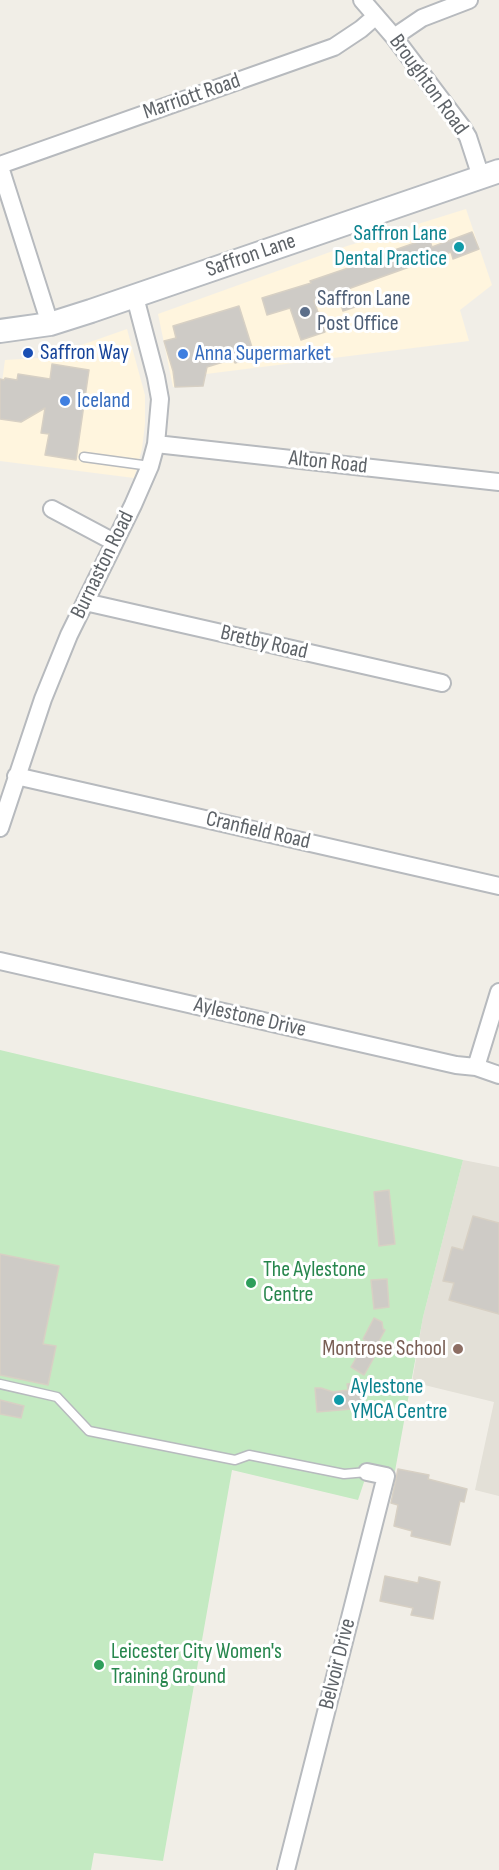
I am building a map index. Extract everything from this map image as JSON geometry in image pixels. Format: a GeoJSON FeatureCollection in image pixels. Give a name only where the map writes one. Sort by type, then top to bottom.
{"type":"FeatureCollection","features":[{"type":"Feature","properties":{"kind":"main road","name":"Saffron Lane"},"geometry":{"type":"LineString","coordinates":[[0,332],[50,324],[135,297],[490,174]]}},
{"type":"Feature","properties":{"kind":"street","name":"Broughton Road"},"geometry":{"type":"LineString","coordinates":[[362,0],[394,37],[462,127],[472,149],[490,174]]}},
{"type":"Feature","properties":{"kind":"street"},"geometry":{"type":"LineString","coordinates":[[394,37],[428,15],[469,0]]}},
{"type":"Feature","properties":{"kind":"street","name":"Marriott Road"},"geometry":{"type":"LineString","coordinates":[[0,166],[334,47],[361,29],[376,15]]}},
{"type":"Feature","properties":{"kind":"street"},"geometry":{"type":"LineString","coordinates":[[0,166],[50,324]]}},
{"type":"Feature","properties":{"kind":"street","name":"Burnaston Road"},"geometry":{"type":"LineString","coordinates":[[0,828],[43,699],[69,635],[150,466],[156,444],[160,399],[135,297]]}},
{"type":"Feature","properties":{"kind":"street","name":"Alton Road"},"geometry":{"type":"LineString","coordinates":[[156,444],[499,482]]}},
{"type":"Feature","properties":{"kind":"street"},"geometry":{"type":"LineString","coordinates":[[52,509],[114,542]]}},
{"type":"Feature","properties":{"kind":"street","name":"Bretby Road"},"geometry":{"type":"LineString","coordinates":[[86,603],[442,683]]}},
{"type":"Feature","properties":{"kind":"street","name":"Cranfield Road"},"geometry":{"type":"LineString","coordinates":[[16,776],[499,886]]}},
{"type":"Feature","properties":{"kind":"street","name":"Aylestone Drive"},"geometry":{"type":"LineString","coordinates":[[0,961],[456,1065],[476,1067],[499,1075]]}},
{"type":"Feature","properties":{"kind":"street"},"geometry":{"type":"LineString","coordinates":[[476,1067],[499,993]]}},
{"type":"Feature","properties":{"kind":"street","name":"Belvoir Drive"},"geometry":{"type":"LineString","coordinates":[[286,1870],[386,1476],[367,1473]]}},
{"type":"Feature","properties":{"kind":"lane"},"geometry":{"type":"LineString","coordinates":[[84,457],[150,466]]}},
{"type":"Feature","properties":{"kind":"lane"},"geometry":{"type":"LineString","coordinates":[[0,1384],[57,1397],[89,1431],[235,1460],[249,1455],[344,1474],[367,1473]]}},
{"type":"Feature","properties":{"kind":"shaded area"},"geometry":{"type":"Polygon","coordinates":[[[466,209],[492,285],[460,310],[469,341],[206,374],[203,386],[173,387],[158,314],[344,247],[466,209]]]}},
{"type":"Feature","properties":{"kind":"shaded area"},"geometry":{"type":"Polygon","coordinates":[[[127,329],[145,395],[142,449],[134,478],[0,461],[0,396],[5,360],[38,358],[59,353],[127,329]]]}},
{"type":"Feature","properties":{"kind":"shaded area","name":"Montrose School"},"geometry":{"type":"Polygon","coordinates":[[[463,1160],[499,1167],[499,1496],[475,1490],[494,1402],[412,1382],[423,1317],[463,1160]]]}},
{"type":"Feature","properties":{"kind":"green space"},"geometry":{"type":"Polygon","coordinates":[[[0,1050],[463,1160],[423,1317],[395,1471],[370,1464],[358,1500],[232,1470],[163,1861],[94,1853],[91,1870],[0,1870],[0,1050]]]}},
{"type":"Feature","properties":{"kind":"building"},"geometry":{"type":"Polygon","coordinates":[[[472,232],[479,249],[453,259],[451,252],[348,289],[355,307],[343,311],[337,293],[314,301],[325,332],[301,340],[290,308],[267,315],[262,298],[311,283],[310,281],[357,265],[356,263],[429,238],[432,247],[472,232]]]}},
{"type":"Feature","properties":{"kind":"building"},"geometry":{"type":"Polygon","coordinates":[[[239,306],[255,357],[235,363],[233,359],[207,367],[203,386],[175,387],[164,341],[176,338],[173,326],[239,306]]]}},
{"type":"Feature","properties":{"kind":"building","name":"Iceland"},"geometry":{"type":"Polygon","coordinates":[[[52,364],[89,370],[76,460],[45,455],[49,434],[41,433],[45,408],[21,422],[0,419],[0,379],[17,380],[18,374],[50,379],[52,364]]]}},
{"type":"Feature","properties":{"kind":"building"},"geometry":{"type":"Polygon","coordinates":[[[389,1190],[395,1244],[379,1246],[374,1192],[389,1190]]]}},
{"type":"Feature","properties":{"kind":"building"},"geometry":{"type":"Polygon","coordinates":[[[473,1216],[499,1223],[499,1314],[449,1300],[454,1283],[443,1281],[452,1247],[463,1250],[473,1216]]]}},
{"type":"Feature","properties":{"kind":"building"},"geometry":{"type":"Polygon","coordinates":[[[0,1254],[59,1266],[43,1344],[56,1346],[48,1385],[0,1375],[0,1254]]]}},
{"type":"Feature","properties":{"kind":"building"},"geometry":{"type":"Polygon","coordinates":[[[387,1279],[389,1307],[374,1309],[371,1280],[387,1279]]]}},
{"type":"Feature","properties":{"kind":"building"},"geometry":{"type":"Polygon","coordinates":[[[374,1318],[382,1322],[385,1330],[373,1352],[376,1354],[364,1375],[351,1367],[366,1341],[363,1339],[374,1318]]]}},
{"type":"Feature","properties":{"kind":"building","name":"Aylestone YMCA Centre"},"geometry":{"type":"Polygon","coordinates":[[[360,1382],[363,1408],[317,1412],[315,1388],[333,1392],[348,1390],[347,1384],[360,1382]]]}},
{"type":"Feature","properties":{"kind":"building"},"geometry":{"type":"Polygon","coordinates":[[[0,1400],[24,1406],[21,1418],[0,1414],[0,1400]]]}},
{"type":"Feature","properties":{"kind":"building"},"geometry":{"type":"Polygon","coordinates":[[[398,1469],[429,1475],[428,1479],[467,1489],[464,1502],[460,1501],[450,1545],[411,1536],[412,1531],[394,1526],[398,1505],[391,1503],[398,1469]]]}},
{"type":"Feature","properties":{"kind":"building"},"geometry":{"type":"Polygon","coordinates":[[[385,1576],[418,1583],[419,1577],[440,1582],[433,1619],[411,1615],[413,1608],[380,1601],[385,1576]]]}},
{"type":"Feature","properties":{"kind":"place","name":"Saffron Lane Dental Practice"},"geometry":{"type":"Point","coordinates":[459,247]}},
{"type":"Feature","properties":{"kind":"place","name":"Saffron Lane Post Office"},"geometry":{"type":"Point","coordinates":[305,312]}},
{"type":"Feature","properties":{"kind":"place","name":"Saffron Way"},"geometry":{"type":"Point","coordinates":[28,353]}},
{"type":"Feature","properties":{"kind":"place","name":"Anna Supermarket"},"geometry":{"type":"Point","coordinates":[183,354]}},
{"type":"Feature","properties":{"kind":"place","name":"Iceland"},"geometry":{"type":"Point","coordinates":[65,401]}},
{"type":"Feature","properties":{"kind":"place","name":"The Aylestone Centre"},"geometry":{"type":"Point","coordinates":[251,1283]}},
{"type":"Feature","properties":{"kind":"place","name":"Montrose School"},"geometry":{"type":"Point","coordinates":[458,1349]}},
{"type":"Feature","properties":{"kind":"place","name":"Aylestone YMCA Centre"},"geometry":{"type":"Point","coordinates":[339,1400]}},
{"type":"Feature","properties":{"kind":"place","name":"Leicester City Women's Training Ground"},"geometry":{"type":"Point","coordinates":[99,1665]}}]}
